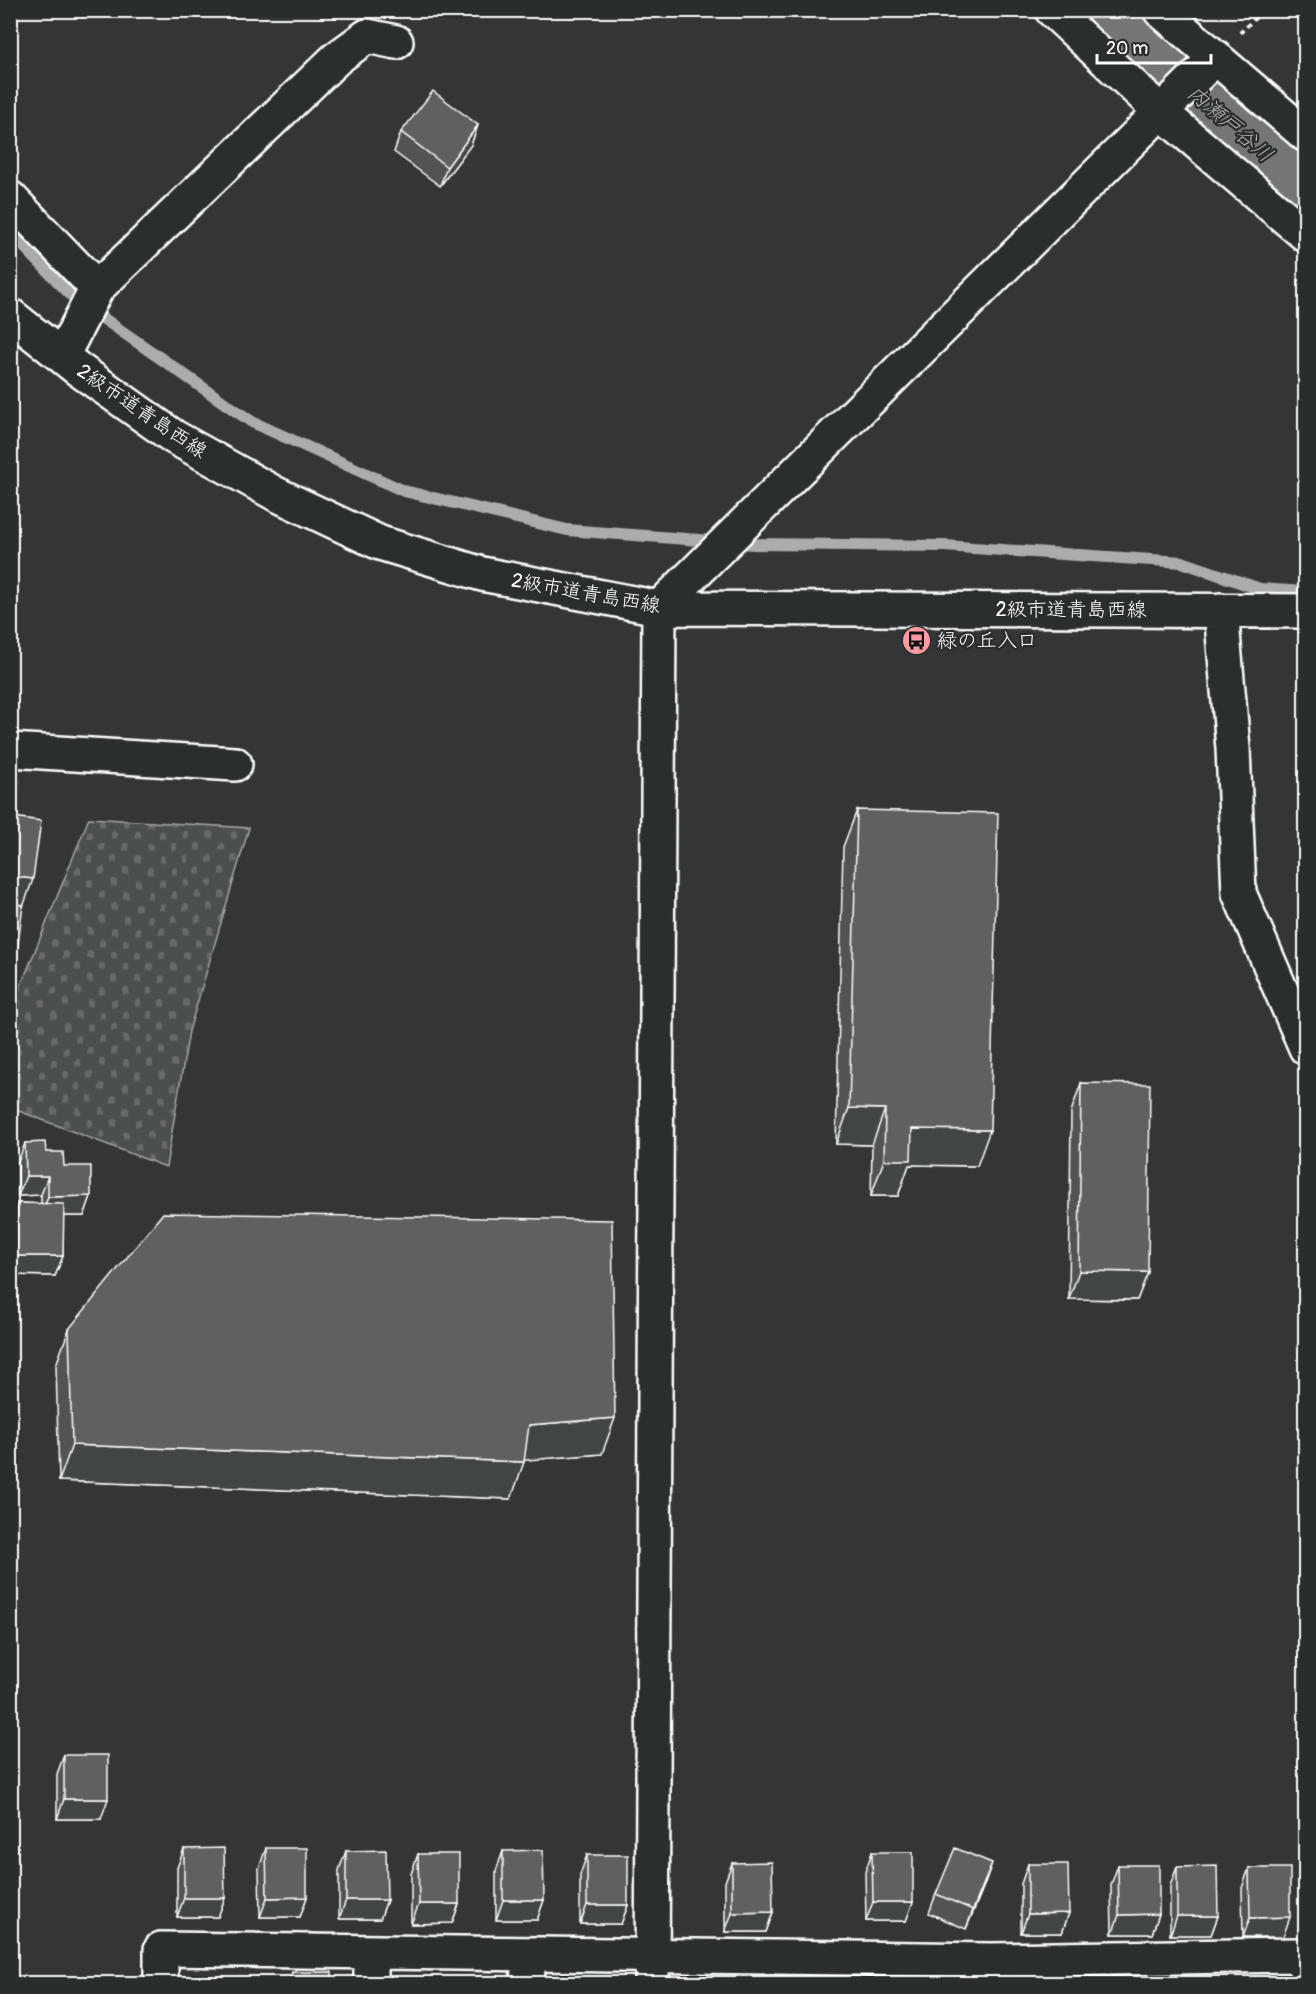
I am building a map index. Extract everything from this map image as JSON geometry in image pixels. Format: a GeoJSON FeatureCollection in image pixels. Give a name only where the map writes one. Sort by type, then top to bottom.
{"type":"FeatureCollection","features":[{"type":"Feature","properties":{"kind":"street"},"geometry":{"type":"LineString","coordinates":[[1052,10],[1161,112],[1305,235]]}},
{"type":"Feature","properties":{"kind":"street"},"geometry":{"type":"LineString","coordinates":[[1160,10],[1305,135]]}},
{"type":"Feature","properties":{"kind":"street"},"geometry":{"type":"LineString","coordinates":[[62,356],[97,288],[337,58],[367,36],[396,42]]}},
{"type":"Feature","properties":{"kind":"street"},"geometry":{"type":"LineString","coordinates":[[652,1970],[659,608],[1216,57]]}},
{"type":"Feature","properties":{"kind":"street"},"geometry":{"type":"LineString","coordinates":[[10,198],[97,288]]}},
{"type":"Feature","properties":{"kind":"street","name":"2級市道青島西線"},"geometry":{"type":"LineString","coordinates":[[10,315],[62,356],[174,437],[276,494],[380,543],[482,574],[659,608],[1305,611]]}},
{"type":"Feature","properties":{"kind":"street"},"geometry":{"type":"LineString","coordinates":[[1221,610],[1233,748],[1239,893],[1305,1048]]}},
{"type":"Feature","properties":{"kind":"street"},"geometry":{"type":"LineString","coordinates":[[10,750],[235,764]]}},
{"type":"Feature","properties":{"kind":"street"},"geometry":{"type":"LineString","coordinates":[[161,1983],[161,1949],[371,1968],[1202,1971],[1297,1955],[1305,1968]]}},
{"type":"Feature","properties":{"kind":"green space"},"geometry":{"type":"Polygon","coordinates":[[[89,818],[249,828],[189,1031],[166,1167],[11,1108],[11,1010],[89,818]]]}},
{"type":"Feature","properties":{"kind":"building"},"geometry":{"type":"Polygon","coordinates":[[[433,91],[478,125],[447,167],[401,132],[433,91]]]}},
{"type":"Feature","properties":{"kind":"building"},"geometry":{"type":"Polygon","coordinates":[[[10,779],[19,780],[14,817],[41,821],[33,879],[10,876],[10,779]]]}},
{"type":"Feature","properties":{"kind":"building"},"geometry":{"type":"Polygon","coordinates":[[[857,810],[998,813],[990,1130],[912,1129],[911,1160],[884,1160],[885,1109],[849,1108],[857,810]]]}},
{"type":"Feature","properties":{"kind":"building"},"geometry":{"type":"Polygon","coordinates":[[[10,903],[23,905],[16,961],[10,960],[10,903]]]}},
{"type":"Feature","properties":{"kind":"building"},"geometry":{"type":"Polygon","coordinates":[[[1081,1083],[1150,1084],[1148,1272],[1079,1271],[1081,1083]]]}},
{"type":"Feature","properties":{"kind":"building"},"geometry":{"type":"Polygon","coordinates":[[[45,1142],[46,1152],[63,1152],[64,1166],[91,1166],[91,1196],[48,1197],[48,1176],[26,1176],[25,1143],[45,1142]]]}},
{"type":"Feature","properties":{"kind":"building"},"geometry":{"type":"Polygon","coordinates":[[[17,1203],[64,1204],[63,1256],[16,1256],[17,1203]]]}},
{"type":"Feature","properties":{"kind":"building"},"geometry":{"type":"Polygon","coordinates":[[[163,1213],[612,1220],[615,1418],[529,1425],[524,1462],[72,1445],[69,1329],[163,1213]]]}},
{"type":"Feature","properties":{"kind":"building"},"geometry":{"type":"Polygon","coordinates":[[[64,1755],[108,1755],[108,1799],[64,1799],[64,1755]]]}},
{"type":"Feature","properties":{"kind":"building"},"geometry":{"type":"Polygon","coordinates":[[[224,1848],[225,1898],[184,1898],[184,1849],[224,1848]]]}},
{"type":"Feature","properties":{"kind":"building"},"geometry":{"type":"Polygon","coordinates":[[[266,1848],[307,1848],[307,1897],[267,1898],[266,1848]]]}},
{"type":"Feature","properties":{"kind":"building"},"geometry":{"type":"Polygon","coordinates":[[[955,1848],[992,1863],[973,1910],[936,1894],[955,1848]]]}},
{"type":"Feature","properties":{"kind":"building"},"geometry":{"type":"Polygon","coordinates":[[[386,1850],[387,1900],[346,1900],[346,1851],[386,1850]]]}},
{"type":"Feature","properties":{"kind":"building"},"geometry":{"type":"Polygon","coordinates":[[[543,1850],[544,1900],[503,1900],[503,1851],[543,1850]]]}},
{"type":"Feature","properties":{"kind":"building"},"geometry":{"type":"Polygon","coordinates":[[[872,1852],[913,1852],[913,1902],[873,1902],[872,1852]]]}},
{"type":"Feature","properties":{"kind":"building"},"geometry":{"type":"Polygon","coordinates":[[[418,1854],[459,1854],[459,1904],[419,1904],[418,1854]]]}},
{"type":"Feature","properties":{"kind":"building"},"geometry":{"type":"Polygon","coordinates":[[[587,1855],[628,1855],[628,1905],[587,1905],[587,1855]]]}},
{"type":"Feature","properties":{"kind":"building"},"geometry":{"type":"Polygon","coordinates":[[[772,1862],[773,1912],[732,1913],[732,1863],[772,1862]]]}},
{"type":"Feature","properties":{"kind":"building"},"geometry":{"type":"Polygon","coordinates":[[[1028,1864],[1068,1864],[1069,1913],[1028,1914],[1028,1864]]]}},
{"type":"Feature","properties":{"kind":"building"},"geometry":{"type":"Polygon","coordinates":[[[1118,1865],[1159,1865],[1159,1914],[1119,1915],[1118,1865]]]}},
{"type":"Feature","properties":{"kind":"building"},"geometry":{"type":"Polygon","coordinates":[[[1217,1866],[1218,1916],[1177,1916],[1177,1867],[1217,1866]]]}},
{"type":"Feature","properties":{"kind":"building"},"geometry":{"type":"Polygon","coordinates":[[[1249,1868],[1290,1868],[1290,1917],[1250,1918],[1249,1868]]]}},
{"type":"Feature","properties":{"kind":"building"},"geometry":{"type":"Polygon","coordinates":[[[292,1972],[332,1972],[333,1983],[292,1983],[292,1972]]]}},
{"type":"Feature","properties":{"kind":"building"},"geometry":{"type":"Polygon","coordinates":[[[902,1977],[902,1983],[861,1983],[861,1978],[902,1977]]]}},
{"type":"Feature","properties":{"kind":"building"},"geometry":{"type":"Polygon","coordinates":[[[966,1978],[966,1983],[925,1983],[925,1979],[966,1978]]]}},
{"type":"Feature","properties":{"kind":"building"},"geometry":{"type":"Polygon","coordinates":[[[1104,1979],[1104,1983],[1063,1983],[1063,1980],[1104,1979]]]}},
{"type":"Feature","properties":{"kind":"waterway","name":"内瀬戸谷川"},"geometry":{"type":"LineString","coordinates":[[1100,10],[1306,190]]}},
{"type":"Feature","properties":{"kind":"waterway"},"geometry":{"type":"LineString","coordinates":[[10,232],[74,298],[252,422],[404,491],[567,530],[753,544],[944,546],[1182,562],[1260,589],[1306,592]]}},
{"type":"Feature","properties":{"kind":"place","name":"緑の丘入口"},"geometry":{"type":"Point","coordinates":[916,640]}}]}
